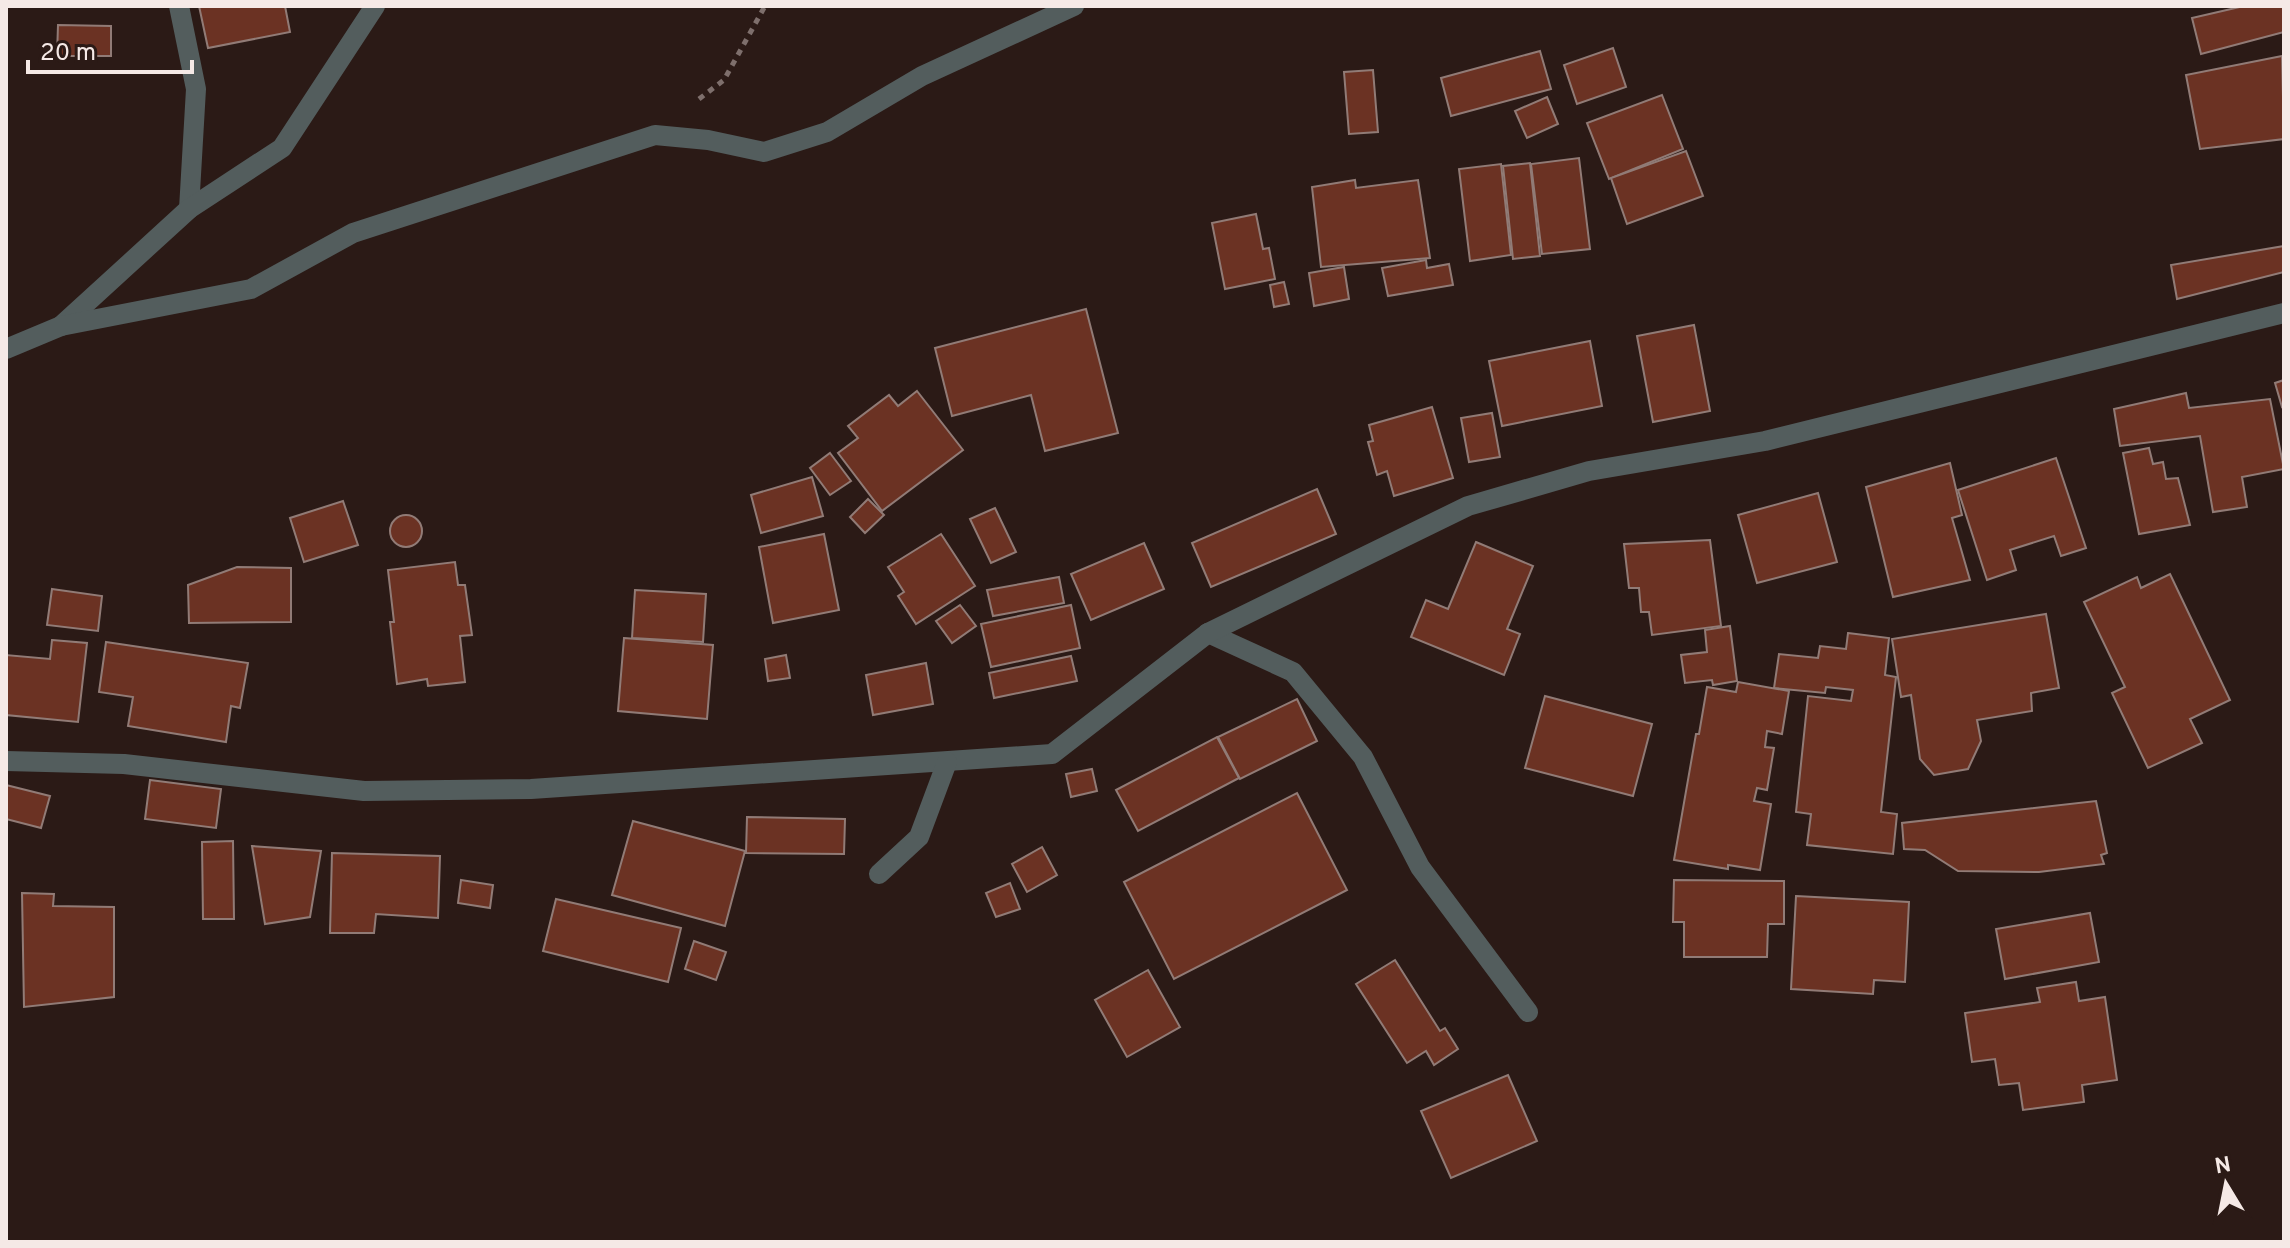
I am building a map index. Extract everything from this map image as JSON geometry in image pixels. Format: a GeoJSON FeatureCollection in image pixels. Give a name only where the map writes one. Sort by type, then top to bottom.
{"type":"FeatureCollection","features":[{"type":"Feature","properties":{"kind":"street"},"geometry":{"type":"LineString","coordinates":[[179,6],[196,89],[189,209]]}},
{"type":"Feature","properties":{"kind":"street"},"geometry":{"type":"LineString","coordinates":[[61,326],[189,209],[282,148],[375,6]]}},
{"type":"Feature","properties":{"kind":"street"},"geometry":{"type":"LineString","coordinates":[[6,349],[61,326],[251,289],[353,233],[655,135],[708,140],[764,152],[827,132],[922,76],[1074,6]]}},
{"type":"Feature","properties":{"kind":"street"},"geometry":{"type":"LineString","coordinates":[[6,761],[124,764],[364,791],[531,789],[1052,754],[1208,633],[1468,506],[1589,471],[1765,441],[2284,313]]}},
{"type":"Feature","properties":{"kind":"street"},"geometry":{"type":"LineString","coordinates":[[1208,633],[1293,672],[1363,757],[1420,867],[1528,1012]]}},
{"type":"Feature","properties":{"kind":"street"},"geometry":{"type":"LineString","coordinates":[[879,874],[919,837],[947,762]]}},
{"type":"Feature","properties":{"kind":"path"},"geometry":{"type":"LineString","coordinates":[[655,135],[724,80],[765,6]]}},
{"type":"Feature","properties":{"kind":"building"},"geometry":{"type":"Polygon","coordinates":[[[199,6],[285,6],[290,32],[208,48],[199,6]]]}},
{"type":"Feature","properties":{"kind":"building"},"geometry":{"type":"Polygon","coordinates":[[[2244,6],[2284,6],[2284,32],[2201,54],[2192,18],[2244,6]]]}},
{"type":"Feature","properties":{"kind":"building"},"geometry":{"type":"Polygon","coordinates":[[[58,25],[111,26],[111,56],[57,56],[58,25]]]}},
{"type":"Feature","properties":{"kind":"building"},"geometry":{"type":"Polygon","coordinates":[[[1613,48],[1626,87],[1577,104],[1564,65],[1613,48]]]}},
{"type":"Feature","properties":{"kind":"building"},"geometry":{"type":"Polygon","coordinates":[[[1540,51],[1551,89],[1451,116],[1441,78],[1540,51]]]}},
{"type":"Feature","properties":{"kind":"building"},"geometry":{"type":"Polygon","coordinates":[[[2282,56],[2284,139],[2200,149],[2186,75],[2282,56]]]}},
{"type":"Feature","properties":{"kind":"building"},"geometry":{"type":"Polygon","coordinates":[[[1373,70],[1378,132],[1349,134],[1344,72],[1373,70]]]}},
{"type":"Feature","properties":{"kind":"building"},"geometry":{"type":"Polygon","coordinates":[[[1662,95],[1683,149],[1609,179],[1587,123],[1662,95]]]}},
{"type":"Feature","properties":{"kind":"building"},"geometry":{"type":"Polygon","coordinates":[[[1547,97],[1558,124],[1527,138],[1515,111],[1547,97]]]}},
{"type":"Feature","properties":{"kind":"building"},"geometry":{"type":"Polygon","coordinates":[[[1686,151],[1703,196],[1627,224],[1611,178],[1686,151]]]}},
{"type":"Feature","properties":{"kind":"building"},"geometry":{"type":"Polygon","coordinates":[[[1579,158],[1590,249],[1542,254],[1531,164],[1579,158]]]}},
{"type":"Feature","properties":{"kind":"building"},"geometry":{"type":"Polygon","coordinates":[[[1530,163],[1540,256],[1513,259],[1503,166],[1530,163]]]}},
{"type":"Feature","properties":{"kind":"building"},"geometry":{"type":"Polygon","coordinates":[[[1501,164],[1511,255],[1470,261],[1459,169],[1501,164]]]}},
{"type":"Feature","properties":{"kind":"building"},"geometry":{"type":"Polygon","coordinates":[[[1355,180],[1356,188],[1418,180],[1430,258],[1321,267],[1312,187],[1355,180]]]}},
{"type":"Feature","properties":{"kind":"building"},"geometry":{"type":"Polygon","coordinates":[[[1256,214],[1263,249],[1269,248],[1275,279],[1225,289],[1212,223],[1256,214]]]}},
{"type":"Feature","properties":{"kind":"building"},"geometry":{"type":"Polygon","coordinates":[[[2284,246],[2284,272],[2177,299],[2171,265],[2284,246]]]}},
{"type":"Feature","properties":{"kind":"building"},"geometry":{"type":"Polygon","coordinates":[[[1426,260],[1427,268],[1449,264],[1453,285],[1388,296],[1382,268],[1426,260]]]}},
{"type":"Feature","properties":{"kind":"building"},"geometry":{"type":"Polygon","coordinates":[[[1344,267],[1349,299],[1314,306],[1309,273],[1344,267]]]}},
{"type":"Feature","properties":{"kind":"building"},"geometry":{"type":"Polygon","coordinates":[[[1284,282],[1289,304],[1274,307],[1270,285],[1284,282]]]}},
{"type":"Feature","properties":{"kind":"building"},"geometry":{"type":"Polygon","coordinates":[[[1086,309],[1118,433],[1045,451],[1031,395],[952,416],[935,348],[1086,309]]]}},
{"type":"Feature","properties":{"kind":"building"},"geometry":{"type":"Polygon","coordinates":[[[1694,325],[1710,411],[1653,422],[1637,336],[1694,325]]]}},
{"type":"Feature","properties":{"kind":"building"},"geometry":{"type":"Polygon","coordinates":[[[1590,341],[1602,406],[1502,426],[1489,361],[1590,341]]]}},
{"type":"Feature","properties":{"kind":"building"},"geometry":{"type":"Polygon","coordinates":[[[2284,380],[2284,406],[2282,407],[2275,383],[2284,380]]]}},
{"type":"Feature","properties":{"kind":"building"},"geometry":{"type":"Polygon","coordinates":[[[917,391],[963,450],[882,511],[838,453],[858,438],[848,426],[889,395],[898,406],[917,391]]]}},
{"type":"Feature","properties":{"kind":"building"},"geometry":{"type":"Polygon","coordinates":[[[2186,393],[2189,408],[2270,399],[2284,469],[2242,477],[2247,507],[2213,512],[2200,436],[2120,446],[2114,409],[2186,393]]]}},
{"type":"Feature","properties":{"kind":"building"},"geometry":{"type":"Polygon","coordinates":[[[1432,407],[1453,478],[1394,496],[1387,471],[1377,475],[1368,442],[1373,441],[1369,425],[1432,407]]]}},
{"type":"Feature","properties":{"kind":"building"},"geometry":{"type":"Polygon","coordinates":[[[1492,413],[1500,457],[1469,462],[1461,418],[1492,413]]]}},
{"type":"Feature","properties":{"kind":"building"},"geometry":{"type":"Polygon","coordinates":[[[2149,448],[2153,464],[2163,462],[2166,479],[2178,478],[2190,525],[2139,534],[2123,453],[2149,448]]]}},
{"type":"Feature","properties":{"kind":"building"},"geometry":{"type":"Polygon","coordinates":[[[830,453],[851,481],[830,495],[810,468],[830,453]]]}},
{"type":"Feature","properties":{"kind":"building"},"geometry":{"type":"Polygon","coordinates":[[[2056,458],[2086,548],[2061,556],[2054,536],[2010,550],[2016,570],[1987,580],[1958,490],[2056,458]]]}},
{"type":"Feature","properties":{"kind":"building"},"geometry":{"type":"Polygon","coordinates":[[[1950,463],[1962,515],[1952,518],[1970,580],[1893,597],[1866,487],[1950,463]]]}},
{"type":"Feature","properties":{"kind":"building"},"geometry":{"type":"Polygon","coordinates":[[[812,477],[823,516],[761,533],[751,495],[812,477]]]}},
{"type":"Feature","properties":{"kind":"building"},"geometry":{"type":"Polygon","coordinates":[[[1317,489],[1336,534],[1211,587],[1192,543],[1317,489]]]}},
{"type":"Feature","properties":{"kind":"building"},"geometry":{"type":"Polygon","coordinates":[[[1818,493],[1837,562],[1757,583],[1738,515],[1818,493]]]}},
{"type":"Feature","properties":{"kind":"building"},"geometry":{"type":"Polygon","coordinates":[[[868,499],[884,515],[865,533],[850,517],[868,499]]]}},
{"type":"Feature","properties":{"kind":"building"},"geometry":{"type":"Polygon","coordinates":[[[343,501],[358,545],[304,562],[290,518],[343,501]]]}},
{"type":"Feature","properties":{"kind":"building"},"geometry":{"type":"Polygon","coordinates":[[[995,508],[1016,552],[991,563],[970,519],[995,508]]]}},
{"type":"Feature","properties":{"kind":"building"},"geometry":{"type":"Polygon","coordinates":[[[406,515],[417,520],[422,531],[417,542],[406,547],[395,542],[390,531],[395,520],[406,515]]]}},
{"type":"Feature","properties":{"kind":"building"},"geometry":{"type":"Polygon","coordinates":[[[824,534],[839,610],[773,623],[759,547],[824,534]]]}},
{"type":"Feature","properties":{"kind":"building"},"geometry":{"type":"Polygon","coordinates":[[[941,534],[975,586],[916,624],[898,596],[904,592],[888,567],[941,534]]]}},
{"type":"Feature","properties":{"kind":"building"},"geometry":{"type":"Polygon","coordinates":[[[1710,540],[1721,626],[1652,635],[1649,612],[1641,612],[1639,588],[1629,588],[1624,544],[1710,540]]]}},
{"type":"Feature","properties":{"kind":"building"},"geometry":{"type":"Polygon","coordinates":[[[1476,542],[1533,566],[1507,629],[1520,634],[1504,675],[1411,637],[1426,600],[1448,609],[1476,542]]]}},
{"type":"Feature","properties":{"kind":"building"},"geometry":{"type":"Polygon","coordinates":[[[1144,543],[1164,589],[1091,620],[1071,574],[1144,543]]]}},
{"type":"Feature","properties":{"kind":"building"},"geometry":{"type":"Polygon","coordinates":[[[455,562],[458,585],[465,585],[472,635],[460,636],[465,682],[428,686],[427,679],[397,684],[388,570],[455,562]]]}},
{"type":"Feature","properties":{"kind":"building"},"geometry":{"type":"Polygon","coordinates":[[[237,567],[291,568],[291,622],[189,623],[188,585],[237,567]]]}},
{"type":"Feature","properties":{"kind":"building"},"geometry":{"type":"Polygon","coordinates":[[[2170,574],[2230,700],[2190,719],[2202,743],[2148,768],[2112,693],[2125,687],[2084,602],[2137,577],[2141,588],[2170,574]]]}},
{"type":"Feature","properties":{"kind":"building"},"geometry":{"type":"Polygon","coordinates":[[[1059,577],[1064,603],[993,616],[987,590],[1059,577]]]}},
{"type":"Feature","properties":{"kind":"building"},"geometry":{"type":"Polygon","coordinates":[[[52,589],[102,596],[98,631],[47,625],[52,589]]]}},
{"type":"Feature","properties":{"kind":"building"},"geometry":{"type":"Polygon","coordinates":[[[635,590],[706,594],[703,642],[632,638],[635,590]]]}},
{"type":"Feature","properties":{"kind":"building"},"geometry":{"type":"Polygon","coordinates":[[[960,605],[976,626],[952,643],[936,621],[960,605]]]}},
{"type":"Feature","properties":{"kind":"building"},"geometry":{"type":"Polygon","coordinates":[[[1071,605],[1080,648],[991,667],[981,624],[1071,605]]]}},
{"type":"Feature","properties":{"kind":"building"},"geometry":{"type":"Polygon","coordinates":[[[2046,614],[2059,688],[2031,693],[2032,711],[1977,720],[1981,741],[1968,769],[1934,775],[1920,759],[1911,695],[1901,697],[1892,639],[2046,614]]]}},
{"type":"Feature","properties":{"kind":"building"},"geometry":{"type":"Polygon","coordinates":[[[1730,626],[1737,681],[1713,685],[1712,680],[1685,683],[1681,655],[1707,652],[1705,630],[1730,626]]]}},
{"type":"Feature","properties":{"kind":"building"},"geometry":{"type":"Polygon","coordinates":[[[1848,633],[1889,638],[1885,675],[1896,677],[1881,812],[1897,814],[1893,854],[1807,845],[1811,814],[1796,812],[1808,696],[1851,701],[1853,690],[1826,687],[1825,693],[1774,688],[1779,654],[1818,658],[1820,646],[1846,649],[1848,633]]]}},
{"type":"Feature","properties":{"kind":"building"},"geometry":{"type":"Polygon","coordinates":[[[624,638],[713,645],[707,719],[618,711],[624,638]]]}},
{"type":"Feature","properties":{"kind":"building"},"geometry":{"type":"Polygon","coordinates":[[[52,640],[87,643],[78,722],[6,715],[6,655],[50,659],[52,640]]]}},
{"type":"Feature","properties":{"kind":"building"},"geometry":{"type":"Polygon","coordinates":[[[106,642],[248,663],[240,708],[231,706],[226,742],[128,726],[133,697],[99,692],[106,642]]]}},
{"type":"Feature","properties":{"kind":"building"},"geometry":{"type":"Polygon","coordinates":[[[786,655],[790,678],[768,681],[765,659],[786,655]]]}},
{"type":"Feature","properties":{"kind":"building"},"geometry":{"type":"Polygon","coordinates":[[[1071,656],[1077,681],[994,698],[989,673],[1071,656]]]}},
{"type":"Feature","properties":{"kind":"building"},"geometry":{"type":"Polygon","coordinates":[[[926,663],[933,704],[873,715],[866,675],[926,663]]]}},
{"type":"Feature","properties":{"kind":"building"},"geometry":{"type":"Polygon","coordinates":[[[1738,682],[1789,691],[1782,734],[1767,731],[1765,747],[1774,748],[1767,790],[1757,788],[1754,801],[1771,804],[1760,870],[1728,865],[1728,869],[1674,860],[1707,687],[1736,692],[1738,682]]]}},
{"type":"Feature","properties":{"kind":"building"},"geometry":{"type":"Polygon","coordinates":[[[1545,696],[1652,724],[1633,796],[1525,768],[1545,696]]]}},
{"type":"Feature","properties":{"kind":"building"},"geometry":{"type":"Polygon","coordinates":[[[1297,699],[1317,741],[1240,779],[1218,737],[1297,699]]]}},
{"type":"Feature","properties":{"kind":"building"},"geometry":{"type":"Polygon","coordinates":[[[1217,737],[1239,778],[1138,831],[1116,790],[1217,737]]]}},
{"type":"Feature","properties":{"kind":"building"},"geometry":{"type":"Polygon","coordinates":[[[1092,769],[1097,791],[1071,797],[1066,774],[1092,769]]]}},
{"type":"Feature","properties":{"kind":"building"},"geometry":{"type":"Polygon","coordinates":[[[150,780],[221,789],[216,828],[145,819],[150,780]]]}},
{"type":"Feature","properties":{"kind":"building"},"geometry":{"type":"Polygon","coordinates":[[[6,785],[50,796],[41,828],[6,819],[6,785]]]}},
{"type":"Feature","properties":{"kind":"building"},"geometry":{"type":"Polygon","coordinates":[[[1297,793],[1347,890],[1174,979],[1124,882],[1297,793]]]}},
{"type":"Feature","properties":{"kind":"building"},"geometry":{"type":"Polygon","coordinates":[[[2096,801],[2107,853],[2101,855],[2104,864],[2039,872],[1958,871],[1925,850],[1904,849],[1902,823],[2096,801]]]}},
{"type":"Feature","properties":{"kind":"building"},"geometry":{"type":"Polygon","coordinates":[[[747,817],[845,819],[844,854],[746,853],[747,817]]]}},
{"type":"Feature","properties":{"kind":"building"},"geometry":{"type":"Polygon","coordinates":[[[633,821],[745,851],[725,926],[612,895],[633,821]]]}},
{"type":"Feature","properties":{"kind":"building"},"geometry":{"type":"Polygon","coordinates":[[[233,841],[234,919],[203,919],[202,842],[233,841]]]}},
{"type":"Feature","properties":{"kind":"building"},"geometry":{"type":"Polygon","coordinates":[[[252,846],[321,851],[310,917],[265,924],[252,846]]]}},
{"type":"Feature","properties":{"kind":"building"},"geometry":{"type":"Polygon","coordinates":[[[1042,847],[1057,875],[1027,892],[1012,864],[1042,847]]]}},
{"type":"Feature","properties":{"kind":"building"},"geometry":{"type":"Polygon","coordinates":[[[332,853],[440,856],[438,918],[376,914],[374,933],[330,933],[332,853]]]}},
{"type":"Feature","properties":{"kind":"building"},"geometry":{"type":"Polygon","coordinates":[[[461,880],[493,885],[490,908],[458,903],[461,880]]]}},
{"type":"Feature","properties":{"kind":"building"},"geometry":{"type":"Polygon","coordinates":[[[1674,880],[1784,881],[1784,924],[1768,924],[1767,957],[1684,957],[1684,922],[1673,922],[1674,880]]]}},
{"type":"Feature","properties":{"kind":"building"},"geometry":{"type":"Polygon","coordinates":[[[1010,883],[1020,909],[996,917],[986,893],[1010,883]]]}},
{"type":"Feature","properties":{"kind":"building"},"geometry":{"type":"Polygon","coordinates":[[[22,893],[54,894],[53,906],[114,907],[114,997],[24,1007],[22,893]]]}},
{"type":"Feature","properties":{"kind":"building"},"geometry":{"type":"Polygon","coordinates":[[[1796,896],[1909,902],[1905,982],[1874,980],[1873,994],[1791,989],[1796,896]]]}},
{"type":"Feature","properties":{"kind":"building"},"geometry":{"type":"Polygon","coordinates":[[[556,899],[681,928],[668,982],[543,951],[556,899]]]}},
{"type":"Feature","properties":{"kind":"building"},"geometry":{"type":"Polygon","coordinates":[[[2090,913],[2099,962],[2005,979],[1996,929],[2090,913]]]}},
{"type":"Feature","properties":{"kind":"building"},"geometry":{"type":"Polygon","coordinates":[[[694,941],[726,952],[716,980],[685,969],[694,941]]]}},
{"type":"Feature","properties":{"kind":"building"},"geometry":{"type":"Polygon","coordinates":[[[1395,960],[1440,1031],[1445,1028],[1458,1049],[1434,1065],[1426,1051],[1407,1063],[1356,984],[1395,960]]]}},
{"type":"Feature","properties":{"kind":"building"},"geometry":{"type":"Polygon","coordinates":[[[1148,970],[1180,1027],[1127,1057],[1095,1000],[1148,970]]]}},
{"type":"Feature","properties":{"kind":"building"},"geometry":{"type":"Polygon","coordinates":[[[2076,982],[2079,1001],[2105,997],[2117,1080],[2082,1085],[2084,1102],[2023,1110],[2019,1083],[1999,1085],[1995,1059],[1972,1062],[1965,1013],[2040,1002],[2037,988],[2076,982]]]}},
{"type":"Feature","properties":{"kind":"building"},"geometry":{"type":"Polygon","coordinates":[[[1508,1075],[1537,1141],[1451,1178],[1421,1111],[1508,1075]]]}}]}
